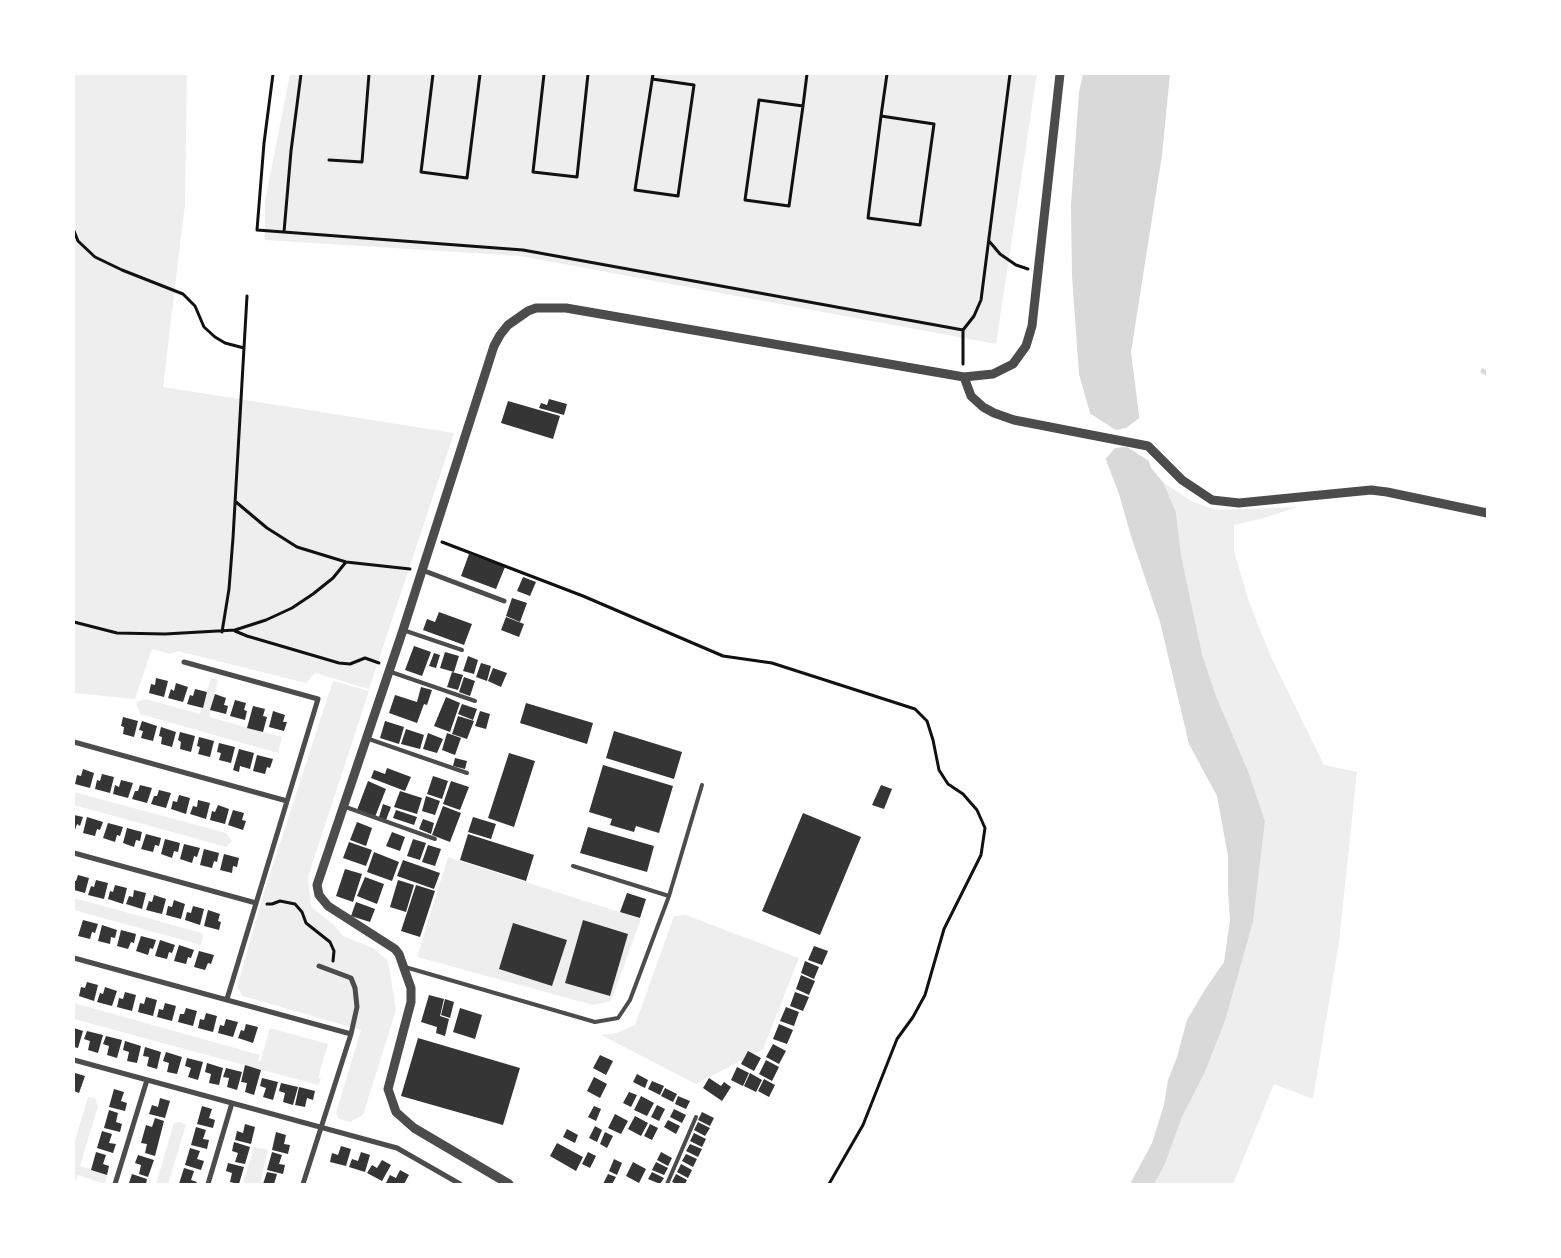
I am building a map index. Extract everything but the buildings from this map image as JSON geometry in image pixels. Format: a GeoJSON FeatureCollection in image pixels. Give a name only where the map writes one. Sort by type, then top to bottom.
{"type":"FeatureCollection","features":[{"type":"Feature","properties":{"kind":"street"},"geometry":{"type":"LineString","coordinates":[[509,1184],[414,1128],[396,1112],[388,1089],[411,1002],[411,988],[404,966],[395,949],[328,906],[319,895],[317,885],[403,630],[494,346],[508,325],[528,311],[536,308],[566,308],[964,377],[993,374],[1013,364],[1026,346],[1032,326],[1060,74]]}},
{"type":"Feature","properties":{"kind":"street"},"geometry":{"type":"LineString","coordinates":[[964,377],[971,396],[983,407],[994,413],[1014,420],[1148,446],[1182,480],[1212,500],[1239,503],[1370,490],[1487,513]]}},
{"type":"Feature","properties":{"kind":"street"},"geometry":{"type":"LineString","coordinates":[[422,570],[504,601]]}},
{"type":"Feature","properties":{"kind":"street"},"geometry":{"type":"LineString","coordinates":[[184,662],[318,700],[227,999]]}},
{"type":"Feature","properties":{"kind":"street"},"geometry":{"type":"LineString","coordinates":[[74,742],[288,800]]}},
{"type":"Feature","properties":{"kind":"street"},"geometry":{"type":"LineString","coordinates":[[74,853],[256,903]]}},
{"type":"Feature","properties":{"kind":"street"},"geometry":{"type":"LineString","coordinates":[[74,958],[352,1034]]}},
{"type":"Feature","properties":{"kind":"street"},"geometry":{"type":"LineString","coordinates":[[303,1184],[352,1034],[358,1007],[355,988],[351,978],[319,966]]}},
{"type":"Feature","properties":{"kind":"street"},"geometry":{"type":"LineString","coordinates":[[74,1060],[322,1126],[397,1148],[460,1184]]}},
{"type":"Feature","properties":{"kind":"street"},"geometry":{"type":"LineString","coordinates":[[114,1184],[147,1080]]}},
{"type":"Feature","properties":{"kind":"street"},"geometry":{"type":"LineString","coordinates":[[208,1184],[232,1103]]}},
{"type":"Feature","properties":{"kind":"lane"},"geometry":{"type":"LineString","coordinates":[[403,630],[462,650]]}},
{"type":"Feature","properties":{"kind":"lane"},"geometry":{"type":"LineString","coordinates":[[388,671],[475,701]]}},
{"type":"Feature","properties":{"kind":"lane"},"geometry":{"type":"LineString","coordinates":[[366,738],[466,772]]}},
{"type":"Feature","properties":{"kind":"lane"},"geometry":{"type":"LineString","coordinates":[[404,966],[595,1022],[618,1018],[630,1000],[669,896],[702,785]]}},
{"type":"Feature","properties":{"kind":"lane"},"geometry":{"type":"LineString","coordinates":[[344,806],[435,839]]}},
{"type":"Feature","properties":{"kind":"lane"},"geometry":{"type":"LineString","coordinates":[[573,866],[669,896]]}},
{"type":"Feature","properties":{"kind":"lane"},"geometry":{"type":"LineString","coordinates":[[667,1184],[696,1117]]}},
{"type":"Feature","properties":{"kind":"path"},"geometry":{"type":"LineString","coordinates":[[273,74],[264,143],[257,230],[523,250],[963,330]]}},
{"type":"Feature","properties":{"kind":"path"},"geometry":{"type":"LineString","coordinates":[[284,232],[291,151],[301,74]]}},
{"type":"Feature","properties":{"kind":"path"},"geometry":{"type":"LineString","coordinates":[[329,160],[362,162],[369,74]]}},
{"type":"Feature","properties":{"kind":"path"},"geometry":{"type":"LineString","coordinates":[[433,74],[421,172],[467,178],[480,74]]}},
{"type":"Feature","properties":{"kind":"path"},"geometry":{"type":"LineString","coordinates":[[544,74],[533,172],[577,177],[588,74]]}},
{"type":"Feature","properties":{"kind":"path"},"geometry":{"type":"LineString","coordinates":[[652,79],[694,85],[678,196],[636,190],[652,79],[653,74]]}},
{"type":"Feature","properties":{"kind":"path"},"geometry":{"type":"LineString","coordinates":[[802,106],[758,100],[745,200],[789,206],[807,74]]}},
{"type":"Feature","properties":{"kind":"path"},"geometry":{"type":"LineString","coordinates":[[881,116],[934,124],[920,225],[868,218],[881,116],[887,74]]}},
{"type":"Feature","properties":{"kind":"path"},"geometry":{"type":"LineString","coordinates":[[964,377],[963,330],[974,316],[982,300],[1010,74]]}},
{"type":"Feature","properties":{"kind":"path"},"geometry":{"type":"LineString","coordinates":[[74,231],[78,241],[95,257],[122,270],[183,294],[195,306],[204,327],[215,337],[226,343],[244,348]]}},
{"type":"Feature","properties":{"kind":"path"},"geometry":{"type":"LineString","coordinates":[[989,241],[1000,254],[1016,265],[1039,272]]}},
{"type":"Feature","properties":{"kind":"path"},"geometry":{"type":"LineString","coordinates":[[222,632],[229,589],[247,296]]}},
{"type":"Feature","properties":{"kind":"path"},"geometry":{"type":"LineString","coordinates":[[235,502],[267,528],[297,546],[346,562],[422,570]]}},
{"type":"Feature","properties":{"kind":"path"},"geometry":{"type":"LineString","coordinates":[[432,538],[583,596],[723,656],[772,663],[914,709],[927,721],[939,770],[948,784],[963,794],[977,810],[985,828],[981,855],[944,929],[925,995],[913,1018],[897,1039],[863,1125],[830,1184]]}},
{"type":"Feature","properties":{"kind":"path"},"geometry":{"type":"LineString","coordinates":[[74,622],[117,634],[222,632],[234,630],[266,620],[292,608],[334,578],[346,562]]}},
{"type":"Feature","properties":{"kind":"path"},"geometry":{"type":"LineString","coordinates":[[234,630],[247,636],[339,663],[350,664],[365,658],[371,659],[388,671]]}},
{"type":"Feature","properties":{"kind":"path"},"geometry":{"type":"LineString","coordinates":[[256,903],[272,904],[280,901],[295,904],[302,912],[306,923],[326,938],[333,947],[332,971]]}},
{"type":"Feature","properties":{"kind":"shaded area"},"geometry":{"type":"Polygon","coordinates":[[[74,74],[187,74],[185,204],[163,387],[454,433],[369,689],[315,673],[306,683],[178,651],[169,654],[152,649],[135,699],[74,693],[74,74]]]}},
{"type":"Feature","properties":{"kind":"shaded area"},"geometry":{"type":"Polygon","coordinates":[[[290,74],[1037,74],[996,344],[520,256],[265,240],[265,201],[290,74]]]}},
{"type":"Feature","properties":{"kind":"shaded area"},"geometry":{"type":"Polygon","coordinates":[[[1083,74],[1170,74],[1162,155],[1131,352],[1142,439],[1151,468],[1163,482],[1176,512],[1181,555],[1202,654],[1216,696],[1248,771],[1265,821],[1253,922],[1225,1021],[1205,1072],[1182,1117],[1165,1164],[1154,1184],[1130,1184],[1152,1143],[1164,1105],[1168,1080],[1177,1057],[1187,1020],[1224,962],[1230,920],[1228,856],[1217,796],[1189,744],[1160,622],[1119,494],[1095,431],[1079,374],[1072,276],[1071,205],[1079,92],[1083,74]]]}},
{"type":"Feature","properties":{"kind":"shaded area"},"geometry":{"type":"Polygon","coordinates":[[[1163,482],[1191,501],[1216,510],[1297,507],[1264,518],[1234,525],[1234,551],[1249,602],[1271,657],[1324,765],[1357,772],[1339,942],[1313,1099],[1274,1084],[1233,1184],[1154,1184],[1165,1164],[1182,1117],[1205,1072],[1225,1021],[1253,922],[1265,821],[1248,771],[1216,696],[1202,654],[1181,555],[1176,512],[1163,482]]]}},
{"type":"Feature","properties":{"kind":"shaded area"},"geometry":{"type":"Polygon","coordinates":[[[211,678],[218,680],[209,717],[282,737],[278,753],[140,714],[136,702],[146,699],[200,714],[211,678]]]}},
{"type":"Feature","properties":{"kind":"shaded area"},"geometry":{"type":"Polygon","coordinates":[[[333,681],[369,691],[308,877],[311,907],[334,925],[343,936],[373,948],[388,961],[396,1010],[363,1115],[350,1122],[339,1119],[336,1113],[361,1030],[243,996],[237,987],[265,889],[333,681]]]}},
{"type":"Feature","properties":{"kind":"shaded area"},"geometry":{"type":"Polygon","coordinates":[[[74,792],[226,833],[232,841],[226,847],[74,805],[74,792]]]}},
{"type":"Feature","properties":{"kind":"shaded area"},"geometry":{"type":"Polygon","coordinates":[[[448,857],[641,919],[611,1001],[593,1005],[417,957],[448,857]]]}},
{"type":"Feature","properties":{"kind":"shaded area"},"geometry":{"type":"Polygon","coordinates":[[[74,898],[202,933],[201,945],[74,910],[74,898]]]}},
{"type":"Feature","properties":{"kind":"shaded area"},"geometry":{"type":"Polygon","coordinates":[[[686,915],[799,958],[763,1049],[696,1084],[601,1035],[616,1033],[635,1025],[674,916],[686,915]]]}},
{"type":"Feature","properties":{"kind":"shaded area"},"geometry":{"type":"Polygon","coordinates":[[[74,1003],[260,1055],[258,1061],[260,1062],[270,1028],[328,1044],[318,1078],[321,1079],[318,1085],[74,1019],[74,1003]]]}},
{"type":"Feature","properties":{"kind":"shaded area"},"geometry":{"type":"Polygon","coordinates":[[[88,1097],[95,1098],[98,1106],[80,1166],[107,1175],[105,1184],[78,1175],[74,1184],[74,1144],[88,1097]]]}},
{"type":"Feature","properties":{"kind":"shaded area"},"geometry":{"type":"Polygon","coordinates":[[[180,1122],[186,1125],[168,1184],[156,1184],[174,1123],[180,1122]]]}},
{"type":"Feature","properties":{"kind":"shaded area"},"geometry":{"type":"Polygon","coordinates":[[[254,1147],[268,1150],[260,1184],[243,1184],[254,1147]]]}},
{"type":"Feature","properties":{"kind":"pier"},"geometry":{"type":"Polygon","coordinates":[[[1086,411],[1116,430],[1126,428],[1142,416],[1149,461],[1127,447],[1115,448],[1104,461],[1086,411]]]}},
{"type":"Feature","properties":{"kind":"waterway"},"geometry":{"type":"LineString","coordinates":[[1483,371],[1487,373]]}}]}
